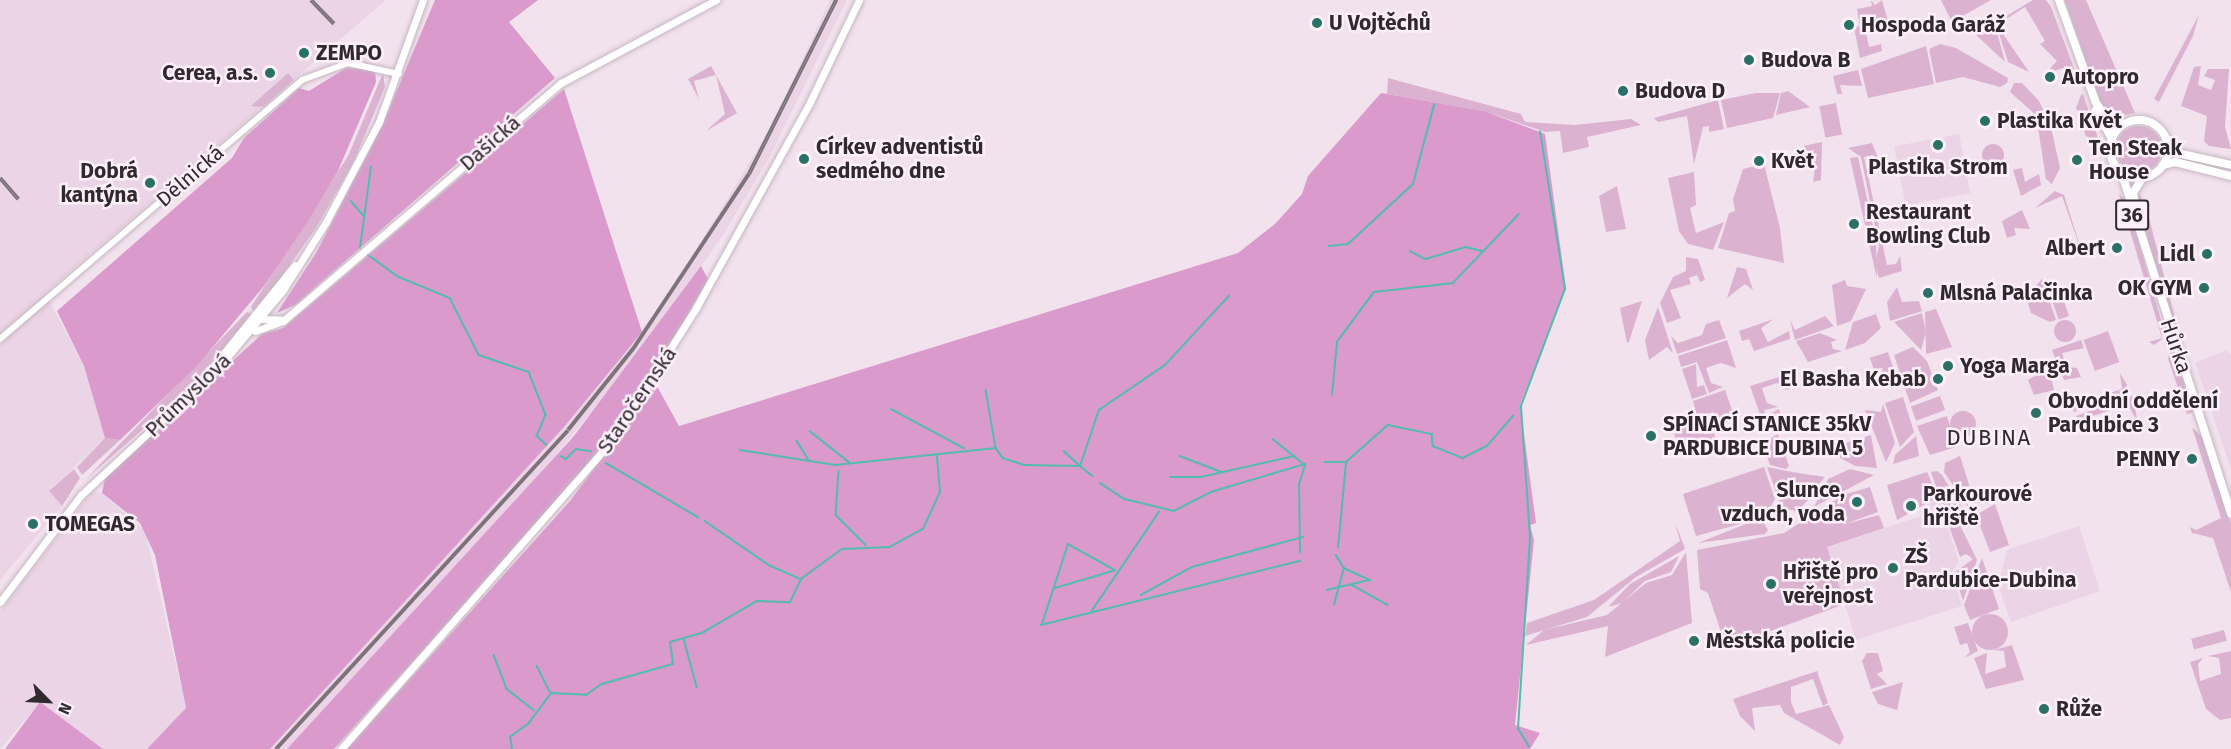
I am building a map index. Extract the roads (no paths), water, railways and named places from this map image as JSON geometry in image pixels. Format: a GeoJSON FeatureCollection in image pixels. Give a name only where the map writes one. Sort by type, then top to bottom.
{"type":"FeatureCollection","features":[{"type":"Feature","properties":{"kind":"main road","name":"Průmyslová"},"geometry":{"type":"LineString","coordinates":[[131,449],[250,323],[270,308],[350,179],[399,74],[423,0]]}},
{"type":"Feature","properties":{"kind":"main road","name":"Dašická"},"geometry":{"type":"LineString","coordinates":[[240,344],[268,326],[286,319],[561,83],[716,0]]}},
{"type":"Feature","properties":{"kind":"main road","name":"Staročernská"},"geometry":{"type":"LineString","coordinates":[[341,749],[566,498],[639,402],[797,128],[859,0]]}},
{"type":"Feature","properties":{"kind":"main road","name":"36"},"geometry":{"type":"LineString","coordinates":[[2059,0],[2112,139],[2111,157],[2121,171],[2143,177],[2163,165]]}},
{"type":"Feature","properties":{"kind":"main road","name":"36"},"geometry":{"type":"LineString","coordinates":[[2092,91],[2106,118],[2124,124]]}},
{"type":"Feature","properties":{"kind":"main road"},"geometry":{"type":"LineString","coordinates":[[2112,139],[2124,124],[2151,122],[2167,145],[2176,153],[2231,165]]}},
{"type":"Feature","properties":{"kind":"main road"},"geometry":{"type":"LineString","coordinates":[[2167,145],[2163,165],[2175,162],[2231,176]]}},
{"type":"Feature","properties":{"kind":"main road","name":"Hůrka"},"geometry":{"type":"LineString","coordinates":[[2121,171],[2231,512]]}},
{"type":"Feature","properties":{"kind":"main road","name":"Hůrka"},"geometry":{"type":"LineString","coordinates":[[2143,177],[2134,196],[2147,257]]}},
{"type":"Feature","properties":{"kind":"main road","name":"Průmyslová"},"geometry":{"type":"LineString","coordinates":[[131,449],[240,344],[350,179]]}},
{"type":"Feature","properties":{"kind":"main road"},"geometry":{"type":"LineString","coordinates":[[270,308],[273,318]]}},
{"type":"Feature","properties":{"kind":"main road"},"geometry":{"type":"LineString","coordinates":[[259,317],[286,319]]}},
{"type":"Feature","properties":{"kind":"main road"},"geometry":{"type":"LineString","coordinates":[[259,317],[268,326]]}},
{"type":"Feature","properties":{"kind":"main road"},"geometry":{"type":"LineString","coordinates":[[0,602],[97,478],[131,449]]}},
{"type":"Feature","properties":{"kind":"street","name":"Dělnická"},"geometry":{"type":"LineString","coordinates":[[0,339],[302,80],[348,63],[399,74]]}},
{"type":"Feature","properties":{"kind":"waterway"},"geometry":{"type":"LineString","coordinates":[[1329,246],[1348,244],[1413,184],[1434,105]]}},
{"type":"Feature","properties":{"kind":"waterway"},"geometry":{"type":"LineString","coordinates":[[1529,747],[1518,729],[1530,536],[1521,406],[1565,289],[1540,132]]}},
{"type":"Feature","properties":{"kind":"waterway"},"geometry":{"type":"LineString","coordinates":[[360,248],[371,167]]}},
{"type":"Feature","properties":{"kind":"waterway"},"geometry":{"type":"LineString","coordinates":[[351,201],[364,216]]}},
{"type":"Feature","properties":{"kind":"waterway"},"geometry":{"type":"LineString","coordinates":[[1332,395],[1337,342],[1374,292],[1453,283],[1519,214]]}},
{"type":"Feature","properties":{"kind":"waterway"},"geometry":{"type":"LineString","coordinates":[[1410,251],[1426,259],[1466,247],[1482,251]]}},
{"type":"Feature","properties":{"kind":"waterway"},"geometry":{"type":"LineString","coordinates":[[367,254],[399,277],[450,298],[479,355],[529,372],[546,415],[537,436],[547,445]]}},
{"type":"Feature","properties":{"kind":"waterway"},"geometry":{"type":"LineString","coordinates":[[1080,466],[1099,410],[1165,365],[1229,296]]}},
{"type":"Feature","properties":{"kind":"waterway"},"geometry":{"type":"LineString","coordinates":[[986,390],[996,448],[1003,458],[1024,465],[1080,466],[1093,476]]}},
{"type":"Feature","properties":{"kind":"waterway"},"geometry":{"type":"LineString","coordinates":[[891,409],[964,448]]}},
{"type":"Feature","properties":{"kind":"waterway"},"geometry":{"type":"LineString","coordinates":[[1325,462],[1346,462],[1388,425],[1432,434],[1433,446],[1463,458],[1487,446],[1513,416]]}},
{"type":"Feature","properties":{"kind":"waterway"},"geometry":{"type":"LineString","coordinates":[[810,431],[849,462]]}},
{"type":"Feature","properties":{"kind":"waterway"},"geometry":{"type":"LineString","coordinates":[[1273,439],[1304,464]]}},
{"type":"Feature","properties":{"kind":"waterway"},"geometry":{"type":"LineString","coordinates":[[797,441],[809,460]]}},
{"type":"Feature","properties":{"kind":"waterway"},"geometry":{"type":"LineString","coordinates":[[740,450],[835,465],[996,448]]}},
{"type":"Feature","properties":{"kind":"waterway"},"geometry":{"type":"LineString","coordinates":[[561,456],[566,459],[576,449],[591,451]]}},
{"type":"Feature","properties":{"kind":"waterway"},"geometry":{"type":"LineString","coordinates":[[1064,451],[1079,465]]}},
{"type":"Feature","properties":{"kind":"waterway"},"geometry":{"type":"LineString","coordinates":[[705,521],[769,565],[801,579],[842,549],[890,547],[923,529],[940,492],[937,456]]}},
{"type":"Feature","properties":{"kind":"waterway"},"geometry":{"type":"LineString","coordinates":[[1180,456],[1222,472]]}},
{"type":"Feature","properties":{"kind":"waterway"},"geometry":{"type":"LineString","coordinates":[[1170,477],[1201,477],[1294,456]]}},
{"type":"Feature","properties":{"kind":"waterway"},"geometry":{"type":"LineString","coordinates":[[606,463],[698,517]]}},
{"type":"Feature","properties":{"kind":"waterway"},"geometry":{"type":"LineString","coordinates":[[1338,548],[1346,463]]}},
{"type":"Feature","properties":{"kind":"waterway"},"geometry":{"type":"LineString","coordinates":[[1100,483],[1125,499],[1174,511],[1211,492],[1305,464]]}},
{"type":"Feature","properties":{"kind":"waterway"},"geometry":{"type":"LineString","coordinates":[[1300,553],[1299,484],[1305,465]]}},
{"type":"Feature","properties":{"kind":"waterway"},"geometry":{"type":"LineString","coordinates":[[839,471],[836,515],[866,545]]}},
{"type":"Feature","properties":{"kind":"waterway"},"geometry":{"type":"LineString","coordinates":[[1091,612],[1159,512]]}},
{"type":"Feature","properties":{"kind":"waterway"},"geometry":{"type":"LineString","coordinates":[[1141,595],[1192,567],[1303,537]]}},
{"type":"Feature","properties":{"kind":"waterway"},"geometry":{"type":"LineString","coordinates":[[1042,624],[1068,544],[1115,570]]}},
{"type":"Feature","properties":{"kind":"waterway"},"geometry":{"type":"LineString","coordinates":[[1336,555],[1344,568],[1370,580]]}},
{"type":"Feature","properties":{"kind":"waterway"},"geometry":{"type":"LineString","coordinates":[[1041,625],[1300,561]]}},
{"type":"Feature","properties":{"kind":"waterway"},"geometry":{"type":"LineString","coordinates":[[1334,605],[1344,568]]}},
{"type":"Feature","properties":{"kind":"waterway"},"geometry":{"type":"LineString","coordinates":[[1055,588],[1113,571]]}},
{"type":"Feature","properties":{"kind":"waterway"},"geometry":{"type":"LineString","coordinates":[[512,749],[510,737],[528,724],[551,693],[586,695],[602,684],[673,664],[670,642],[704,632],[757,601],[790,602],[801,579]]}},
{"type":"Feature","properties":{"kind":"waterway"},"geometry":{"type":"LineString","coordinates":[[1327,590],[1369,580]]}},
{"type":"Feature","properties":{"kind":"waterway"},"geometry":{"type":"LineString","coordinates":[[1352,585],[1388,605]]}},
{"type":"Feature","properties":{"kind":"waterway"},"geometry":{"type":"LineString","coordinates":[[684,639],[697,687]]}},
{"type":"Feature","properties":{"kind":"waterway"},"geometry":{"type":"LineString","coordinates":[[494,655],[507,689],[534,710]]}},
{"type":"Feature","properties":{"kind":"waterway"},"geometry":{"type":"LineString","coordinates":[[537,666],[550,692]]}},
{"type":"Feature","properties":{"kind":"railway"},"geometry":{"type":"LineString","coordinates":[[311,0],[334,24]]}},
{"type":"Feature","properties":{"kind":"railway"},"geometry":{"type":"LineString","coordinates":[[276,749],[568,430],[633,349],[749,174],[836,0]]}},
{"type":"Feature","properties":{"kind":"railway"},"geometry":{"type":"LineString","coordinates":[[0,178],[18,199]]}},
{"type":"Feature","properties":{"kind":"place","name":"U Vojtěchů"},"geometry":{"type":"Point","coordinates":[1317,23]}},
{"type":"Feature","properties":{"kind":"place","name":"Hospoda Garáž"},"geometry":{"type":"Point","coordinates":[1849,25]}},
{"type":"Feature","properties":{"kind":"place","name":"ZEMPO"},"geometry":{"type":"Point","coordinates":[304,53]}},
{"type":"Feature","properties":{"kind":"place","name":"Budova B"},"geometry":{"type":"Point","coordinates":[1749,60]}},
{"type":"Feature","properties":{"kind":"place","name":"Cerea, a.s."},"geometry":{"type":"Point","coordinates":[270,73]}},
{"type":"Feature","properties":{"kind":"place","name":"Autopro"},"geometry":{"type":"Point","coordinates":[2050,77]}},
{"type":"Feature","properties":{"kind":"place","name":"Budova D"},"geometry":{"type":"Point","coordinates":[1623,91]}},
{"type":"Feature","properties":{"kind":"place","name":"Plastika Květ"},"geometry":{"type":"Point","coordinates":[1985,121]}},
{"type":"Feature","properties":{"kind":"place","name":"Plastika Strom"},"geometry":{"type":"Point","coordinates":[1938,145]}},
{"type":"Feature","properties":{"kind":"place","name":"Církev adventistů sedmého dne"},"geometry":{"type":"Point","coordinates":[804,159]}},
{"type":"Feature","properties":{"kind":"place","name":"Ten Steak House"},"geometry":{"type":"Point","coordinates":[2077,160]}},
{"type":"Feature","properties":{"kind":"place","name":"Květ"},"geometry":{"type":"Point","coordinates":[1759,161]}},
{"type":"Feature","properties":{"kind":"place","name":"Dobrá kantýna"},"geometry":{"type":"Point","coordinates":[150,183]}},
{"type":"Feature","properties":{"kind":"place","name":"Restaurant Bowling Club"},"geometry":{"type":"Point","coordinates":[1854,224]}},
{"type":"Feature","properties":{"kind":"place","name":"Albert"},"geometry":{"type":"Point","coordinates":[2117,248]}},
{"type":"Feature","properties":{"kind":"place","name":"Lidl"},"geometry":{"type":"Point","coordinates":[2207,254]}},
{"type":"Feature","properties":{"kind":"place","name":"OK GYM"},"geometry":{"type":"Point","coordinates":[2204,288]}},
{"type":"Feature","properties":{"kind":"place","name":"Mlsná Palačinka"},"geometry":{"type":"Point","coordinates":[1928,293]}},
{"type":"Feature","properties":{"kind":"place","name":"Yoga Marga"},"geometry":{"type":"Point","coordinates":[1948,366]}},
{"type":"Feature","properties":{"kind":"place","name":"El Basha Kebab"},"geometry":{"type":"Point","coordinates":[1938,379]}},
{"type":"Feature","properties":{"kind":"place","name":"Obvodní oddělení Pardubice 3"},"geometry":{"type":"Point","coordinates":[2036,413]}},
{"type":"Feature","properties":{"kind":"place","name":"SPÍNACÍ STANICE 35kV PARDUBICE DUBINA 5"},"geometry":{"type":"Point","coordinates":[1651,436]}},
{"type":"Feature","properties":{"kind":"place","name":"PENNY"},"geometry":{"type":"Point","coordinates":[2192,459]}},
{"type":"Feature","properties":{"kind":"place","name":"Slunce, vzduch, voda"},"geometry":{"type":"Point","coordinates":[1857,502]}},
{"type":"Feature","properties":{"kind":"place","name":"Parkourové hřiště"},"geometry":{"type":"Point","coordinates":[1911,506]}},
{"type":"Feature","properties":{"kind":"place","name":"TOMEGAS"},"geometry":{"type":"Point","coordinates":[33,524]}},
{"type":"Feature","properties":{"kind":"place","name":"ZŠ Pardubice-Dubina"},"geometry":{"type":"Point","coordinates":[1893,568]}},
{"type":"Feature","properties":{"kind":"place","name":"Hřiště pro veřejnost"},"geometry":{"type":"Point","coordinates":[1771,584]}},
{"type":"Feature","properties":{"kind":"place","name":"Městská policie"},"geometry":{"type":"Point","coordinates":[1694,641]}},
{"type":"Feature","properties":{"kind":"place","name":"Růže"},"geometry":{"type":"Point","coordinates":[2044,709]}},
{"type":"Feature","properties":{"kind":"district","name":"DUBINA"},"geometry":{"type":"Point","coordinates":[1989,438]}}]}
